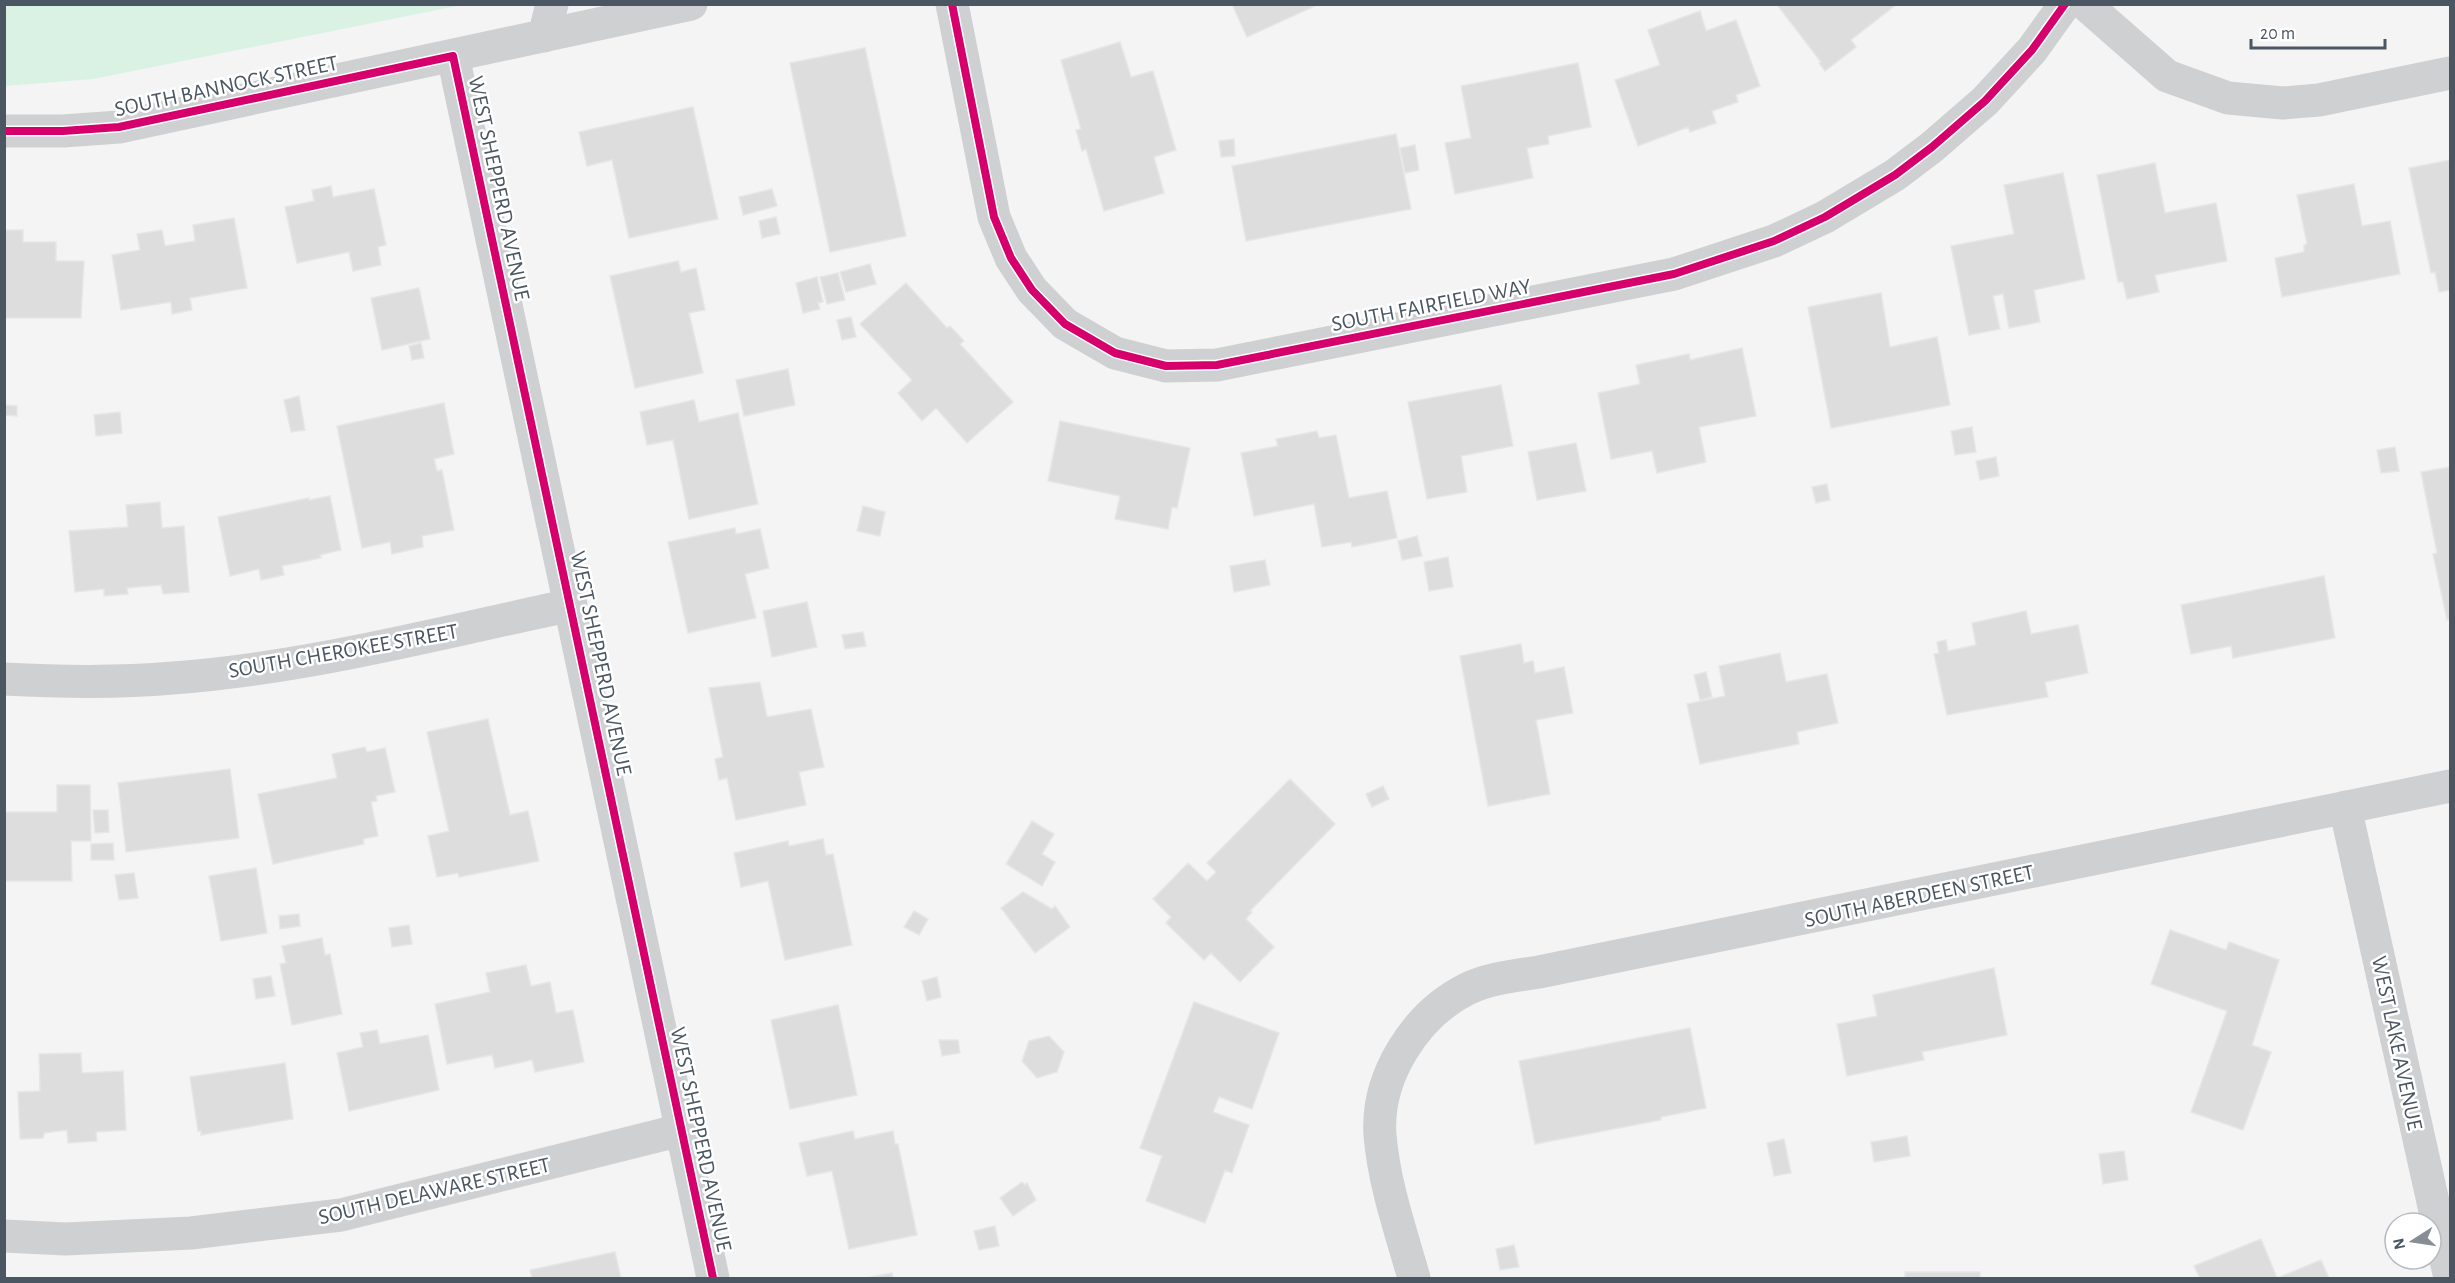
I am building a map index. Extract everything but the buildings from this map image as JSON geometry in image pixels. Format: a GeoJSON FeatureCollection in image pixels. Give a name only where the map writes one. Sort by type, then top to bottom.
{"type":"FeatureCollection","features":[{"type":"Feature","properties":{"kind":"street"},"geometry":{"type":"LineString","coordinates":[[544,36],[552,4]]}},
{"type":"Feature","properties":{"kind":"street","name":"SOUTH BANNOCK STREET"},"geometry":{"type":"LineString","coordinates":[[4,131],[63,131],[119,127],[691,4]]}},
{"type":"Feature","properties":{"kind":"street","name":"SOUTH FAIRFIELD WAY"},"geometry":{"type":"LineString","coordinates":[[952,4],[994,217],[1011,258],[1032,290],[1065,324],[1115,353],[1166,366],[1217,365],[1662,277],[1774,241],[1825,217],[1894,175],[1932,147],[1985,101],[2032,50],[2065,4]]}},
{"type":"Feature","properties":{"kind":"street"},"geometry":{"type":"LineString","coordinates":[[2085,4],[2167,76],[2228,98],[2283,104],[2319,100],[2451,73]]}},
{"type":"Feature","properties":{"kind":"street","name":"WEST SHEPPERD AVENUE"},"geometry":{"type":"LineString","coordinates":[[453,56],[713,1278]]}},
{"type":"Feature","properties":{"kind":"street","name":"SOUTH CHEROKEE STREET"},"geometry":{"type":"LineString","coordinates":[[4,680],[84,682],[174,678],[297,662],[571,605]]}},
{"type":"Feature","properties":{"kind":"street","name":"SOUTH ABERDEEN STREET"},"geometry":{"type":"LineString","coordinates":[[1414,1278],[1390,1191],[1380,1135],[1382,1104],[1391,1074],[1407,1043],[1423,1023],[1441,1007],[1468,989],[1501,978],[2451,786]]}},
{"type":"Feature","properties":{"kind":"street","name":"WEST LAKE AVENUE"},"geometry":{"type":"LineString","coordinates":[[2346,807],[2450,1278]]}},
{"type":"Feature","properties":{"kind":"street","name":"SOUTH DELAWARE STREET"},"geometry":{"type":"LineString","coordinates":[[4,1236],[66,1239],[191,1233],[341,1215],[681,1130]]}},
{"type":"Feature","properties":{"kind":"green space"},"geometry":{"type":"Polygon","coordinates":[[[5,4],[462,5],[93,79],[5,86],[5,4]]]}},
{"type":"Feature","properties":{"kind":"cycle path"},"geometry":{"type":"LineString","coordinates":[[952,4],[994,217],[1011,258],[1032,290],[1065,324],[1115,353],[1166,366],[1217,365],[1674,274],[1774,241],[1825,217],[1895,175],[1932,147],[1985,101],[2032,50],[2065,4]]}},
{"type":"Feature","properties":{"kind":"cycle path"},"geometry":{"type":"LineString","coordinates":[[4,131],[63,131],[119,127],[453,56],[713,1278]]}}]}
